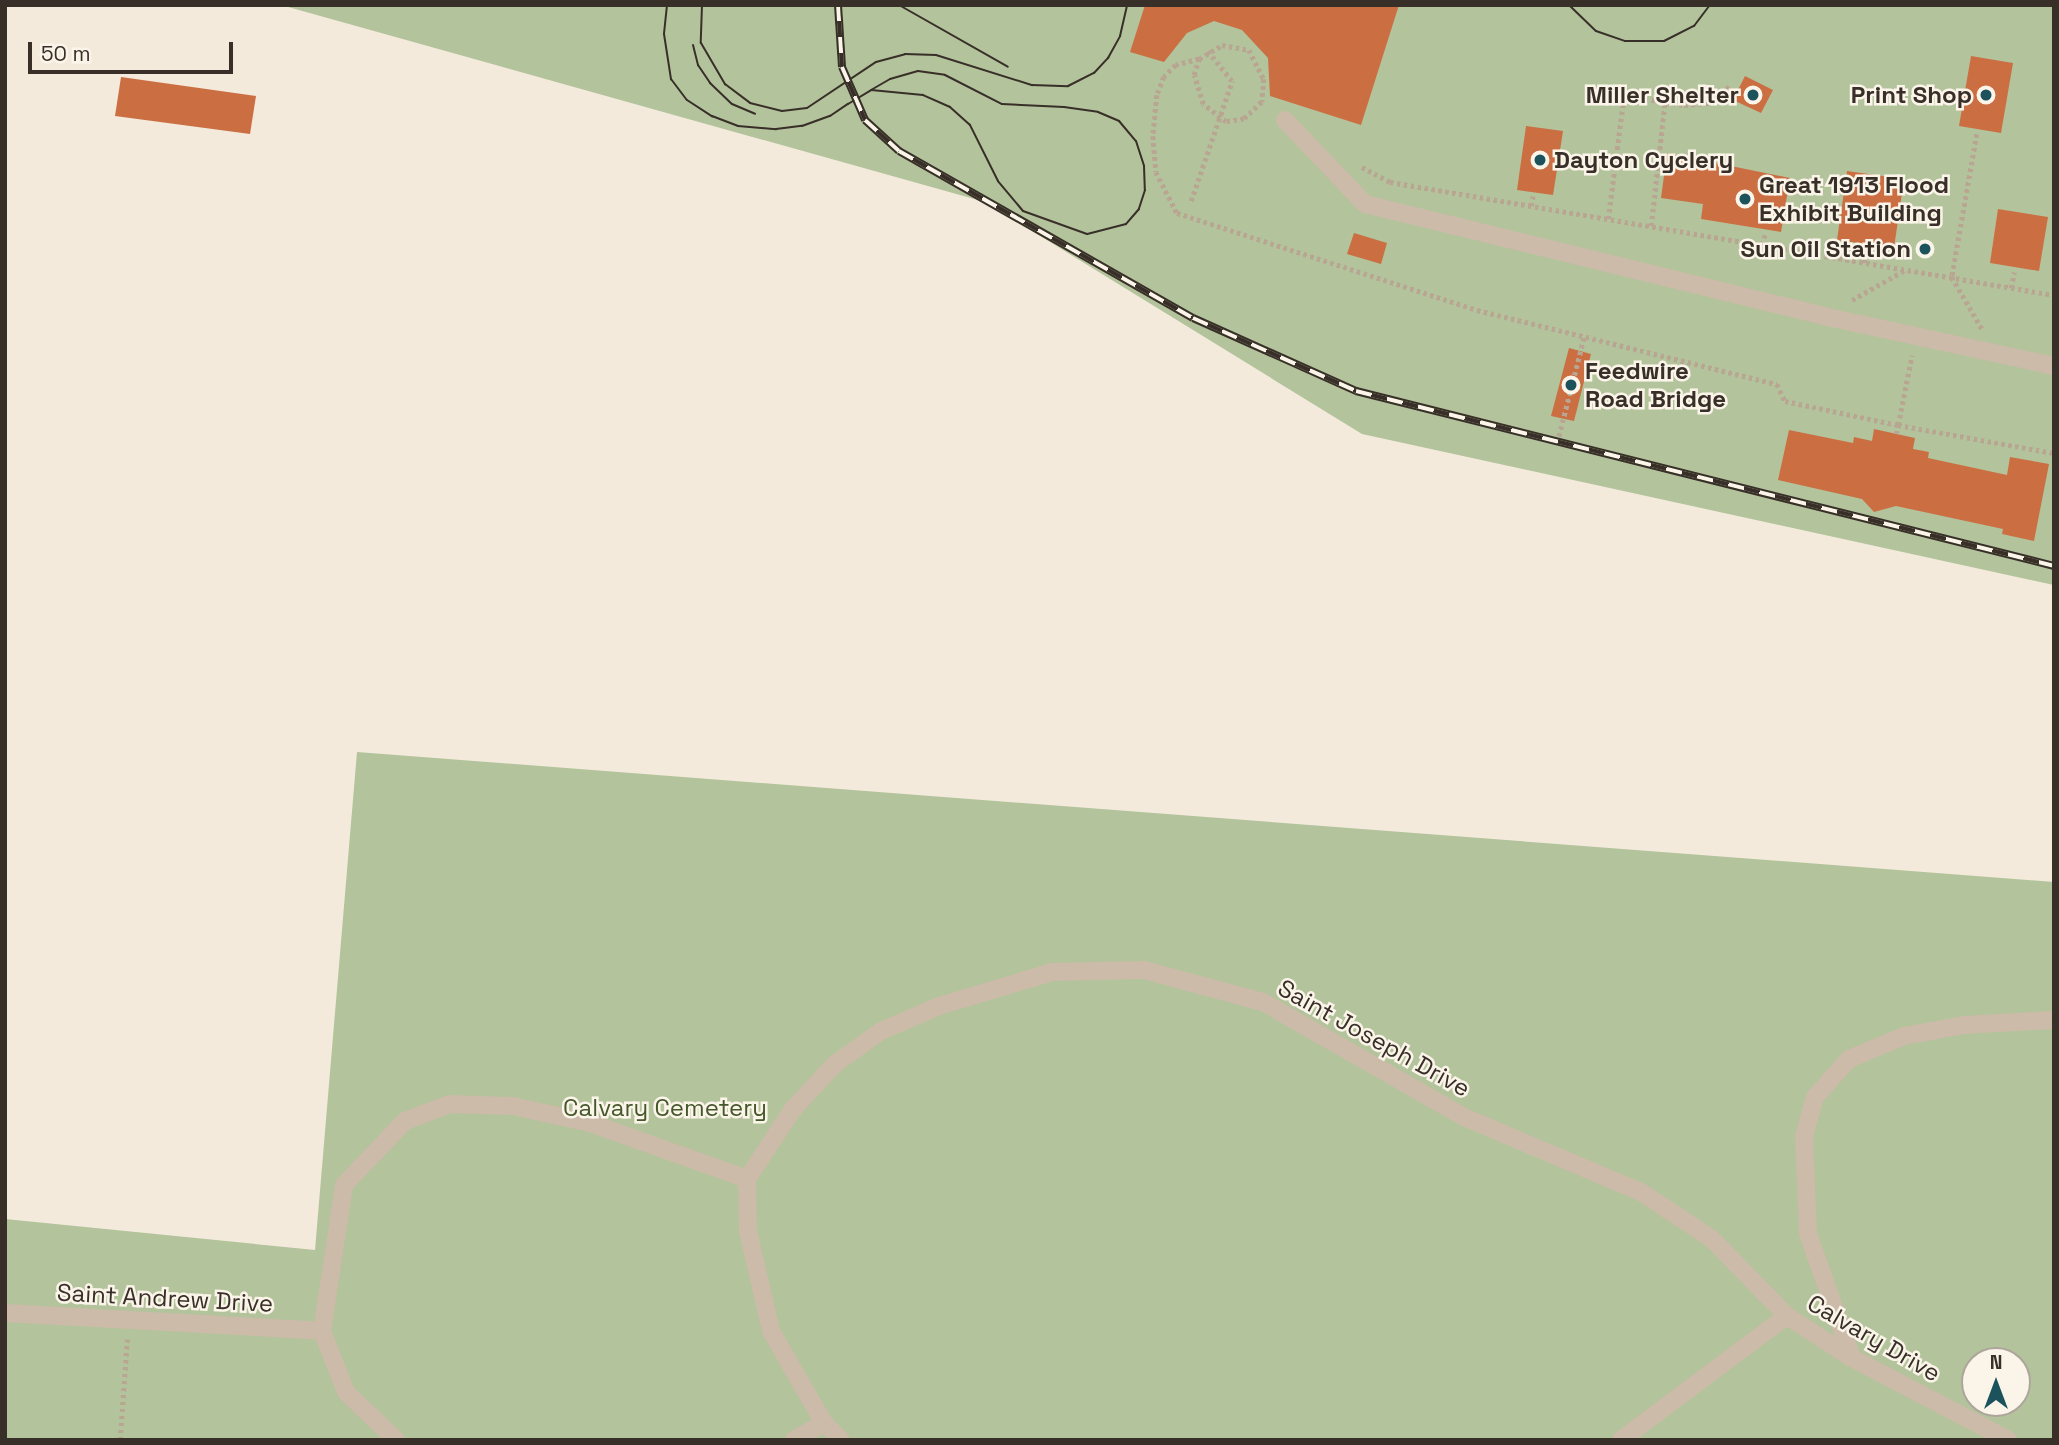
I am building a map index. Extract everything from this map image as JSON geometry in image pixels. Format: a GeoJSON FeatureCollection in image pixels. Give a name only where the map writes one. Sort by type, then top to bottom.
{"type":"FeatureCollection","features":[{"type":"Feature","properties":{"kind":"lane"},"geometry":{"type":"LineString","coordinates":[[1285,120],[1365,204],[1823,316],[1995,351],[2054,366]]}},
{"type":"Feature","properties":{"kind":"lane","name":"Saint Joseph Drive"},"geometry":{"type":"LineString","coordinates":[[747,1179],[793,1109],[835,1064],[881,1031],[939,1006],[1052,972],[1144,970],[1263,1002],[1464,1117],[1641,1192],[1712,1239],[1787,1316]]}},
{"type":"Feature","properties":{"kind":"lane"},"geometry":{"type":"LineString","coordinates":[[1852,1358],[1808,1234],[1804,1136],[1815,1097],[1849,1059],[1903,1035],[1964,1025],[2054,1020]]}},
{"type":"Feature","properties":{"kind":"lane"},"geometry":{"type":"LineString","coordinates":[[397,1440],[346,1392],[322,1331],[344,1185],[405,1121],[450,1104],[513,1106],[590,1122],[747,1179],[748,1231],[771,1331],[824,1423],[841,1440]]}},
{"type":"Feature","properties":{"kind":"lane","name":"Saint Andrew Drive"},"geometry":{"type":"LineString","coordinates":[[5,1313],[322,1331]]}},
{"type":"Feature","properties":{"kind":"lane","name":"Calvary Drive"},"geometry":{"type":"LineString","coordinates":[[1621,1440],[1787,1316],[1852,1358],[2008,1440]]}},
{"type":"Feature","properties":{"kind":"lane"},"geometry":{"type":"LineString","coordinates":[[794,1440],[824,1423]]}},
{"type":"Feature","properties":{"kind":"path"},"geometry":{"type":"LineString","coordinates":[[1199,59],[1196,89],[1210,114],[1226,122],[1244,119],[1262,102],[1264,79],[1249,50],[1237,44],[1208,51],[1199,59],[1176,65],[1164,77],[1157,95],[1153,136],[1156,172],[1177,213],[1477,310],[1777,384],[1785,401],[1898,425],[2054,453]]}},
{"type":"Feature","properties":{"kind":"path"},"geometry":{"type":"LineString","coordinates":[[1191,201],[1232,81],[1208,51]]}},
{"type":"Feature","properties":{"kind":"path"},"geometry":{"type":"LineString","coordinates":[[1608,219],[1624,94],[1665,102],[1711,103],[1730,86]]}},
{"type":"Feature","properties":{"kind":"path"},"geometry":{"type":"LineString","coordinates":[[1262,102],[1285,120]]}},
{"type":"Feature","properties":{"kind":"path"},"geometry":{"type":"LineString","coordinates":[[1651,226],[1665,102]]}},
{"type":"Feature","properties":{"kind":"path"},"geometry":{"type":"LineString","coordinates":[[1977,134],[1952,277],[1995,351]]}},
{"type":"Feature","properties":{"kind":"path"},"geometry":{"type":"LineString","coordinates":[[1352,161],[1390,182],[2054,295]]}},
{"type":"Feature","properties":{"kind":"path"},"geometry":{"type":"LineString","coordinates":[[1531,206],[1533,196]]}},
{"type":"Feature","properties":{"kind":"path"},"geometry":{"type":"LineString","coordinates":[[1762,245],[1765,234]]}},
{"type":"Feature","properties":{"kind":"path"},"geometry":{"type":"LineString","coordinates":[[1864,262],[1866,247]]}},
{"type":"Feature","properties":{"kind":"path"},"geometry":{"type":"LineString","coordinates":[[1823,316],[1906,270]]}},
{"type":"Feature","properties":{"kind":"path"},"geometry":{"type":"LineString","coordinates":[[2011,288],[2014,272]]}},
{"type":"Feature","properties":{"kind":"path"},"geometry":{"type":"LineString","coordinates":[[1557,443],[1584,337]]}},
{"type":"Feature","properties":{"kind":"path"},"geometry":{"type":"LineString","coordinates":[[1896,434],[1909,369]]}},
{"type":"Feature","properties":{"kind":"path"},"geometry":{"type":"LineString","coordinates":[[120,1440],[128,1320]]}},
{"type":"Feature","properties":{"kind":"green space"},"geometry":{"type":"Polygon","coordinates":[[[281,5],[2054,5],[2054,585],[1362,434],[985,202],[281,5]]]}},
{"type":"Feature","properties":{"kind":"green space","name":"Calvary Cemetery"},"geometry":{"type":"Polygon","coordinates":[[[357,752],[2054,882],[2054,1440],[5,1440],[5,1219],[315,1250],[357,752]]]}},
{"type":"Feature","properties":{"kind":"building"},"geometry":{"type":"Polygon","coordinates":[[[1145,5],[1399,5],[1361,125],[1270,96],[1268,58],[1242,30],[1214,21],[1187,33],[1164,62],[1130,52],[1145,5]]]}},
{"type":"Feature","properties":{"kind":"building","name":"Print Shop"},"geometry":{"type":"Polygon","coordinates":[[[1971,56],[2013,63],[2001,133],[1959,126],[1971,56]]]}},
{"type":"Feature","properties":{"kind":"building","name":"Miller Shelter"},"geometry":{"type":"Polygon","coordinates":[[[1745,76],[1773,90],[1761,113],[1733,100],[1745,76]]]}},
{"type":"Feature","properties":{"kind":"building"},"geometry":{"type":"Polygon","coordinates":[[[121,77],[256,96],[250,134],[115,116],[121,77]]]}},
{"type":"Feature","properties":{"kind":"building","name":"Dayton Cyclery"},"geometry":{"type":"Polygon","coordinates":[[[1526,126],[1563,131],[1553,195],[1517,190],[1526,126]]]}},
{"type":"Feature","properties":{"kind":"building","name":"Great 1913 Flood Exhibit Building"},"geometry":{"type":"Polygon","coordinates":[[[1667,153],[1790,178],[1781,232],[1701,219],[1703,204],[1661,198],[1667,153]]]}},
{"type":"Feature","properties":{"kind":"building"},"geometry":{"type":"Polygon","coordinates":[[[1847,171],[1904,179],[1894,248],[1837,240],[1847,171]]]}},
{"type":"Feature","properties":{"kind":"building"},"geometry":{"type":"Polygon","coordinates":[[[1998,209],[2048,217],[2039,271],[1990,263],[1998,209]]]}},
{"type":"Feature","properties":{"kind":"building"},"geometry":{"type":"Polygon","coordinates":[[[1354,233],[1387,243],[1381,264],[1347,254],[1354,233]]]}},
{"type":"Feature","properties":{"kind":"building","name":"Feedwire Road Bridge"},"geometry":{"type":"Polygon","coordinates":[[[1569,348],[1591,354],[1574,421],[1551,416],[1569,348]]]}},
{"type":"Feature","properties":{"kind":"building"},"geometry":{"type":"Polygon","coordinates":[[[1874,429],[1915,438],[1913,449],[1929,452],[1928,458],[2007,475],[2010,457],[2049,464],[2034,541],[2002,534],[2003,529],[1896,506],[1874,512],[1862,499],[1778,480],[1789,430],[1853,443],[1854,437],[1872,441],[1874,429]]]}},
{"type":"Feature","properties":{"kind":"tram line"},"geometry":{"type":"LineString","coordinates":[[667,5],[664,34],[671,79],[687,100],[712,116],[738,126],[776,129],[802,126],[830,116],[848,104],[871,90],[890,79],[918,71],[945,75],[1002,104],[1064,107],[1098,112],[1119,121],[1136,141],[1144,166],[1145,190],[1139,209],[1126,224],[1087,234],[1023,211],[998,181],[970,125],[950,107],[923,95],[871,90]]}},
{"type":"Feature","properties":{"kind":"tram line"},"geometry":{"type":"LineString","coordinates":[[702,5],[701,43],[725,84],[750,103],[782,111],[807,108],[876,62],[905,54],[936,55],[1032,85],[1068,86],[1094,73],[1108,58],[1120,36],[1127,5]]}},
{"type":"Feature","properties":{"kind":"tram line"},"geometry":{"type":"LineString","coordinates":[[899,5],[1008,67]]}},
{"type":"Feature","properties":{"kind":"tram line"},"geometry":{"type":"LineString","coordinates":[[1569,5],[1596,31],[1625,41],[1664,41],[1694,26],[1710,5]]}},
{"type":"Feature","properties":{"kind":"tram line"},"geometry":{"type":"LineString","coordinates":[[693,45],[698,65],[710,83],[732,104],[755,114]]}},
{"type":"Feature","properties":{"kind":"railway"},"geometry":{"type":"LineString","coordinates":[[838,5],[842,67],[865,120],[899,151],[1193,318],[1356,391],[2054,566]]}},
{"type":"Feature","properties":{"kind":"place","name":"Miller Shelter"},"geometry":{"type":"Point","coordinates":[1753,95]}},
{"type":"Feature","properties":{"kind":"place","name":"Print Shop"},"geometry":{"type":"Point","coordinates":[1986,95]}},
{"type":"Feature","properties":{"kind":"place","name":"Dayton Cyclery"},"geometry":{"type":"Point","coordinates":[1540,160]}},
{"type":"Feature","properties":{"kind":"place","name":"Great 1913 Flood Exhibit Building"},"geometry":{"type":"Point","coordinates":[1745,199]}},
{"type":"Feature","properties":{"kind":"place","name":"Sun Oil Station"},"geometry":{"type":"Point","coordinates":[1925,249]}},
{"type":"Feature","properties":{"kind":"place","name":"Feedwire Road Bridge"},"geometry":{"type":"Point","coordinates":[1571,385]}}]}
